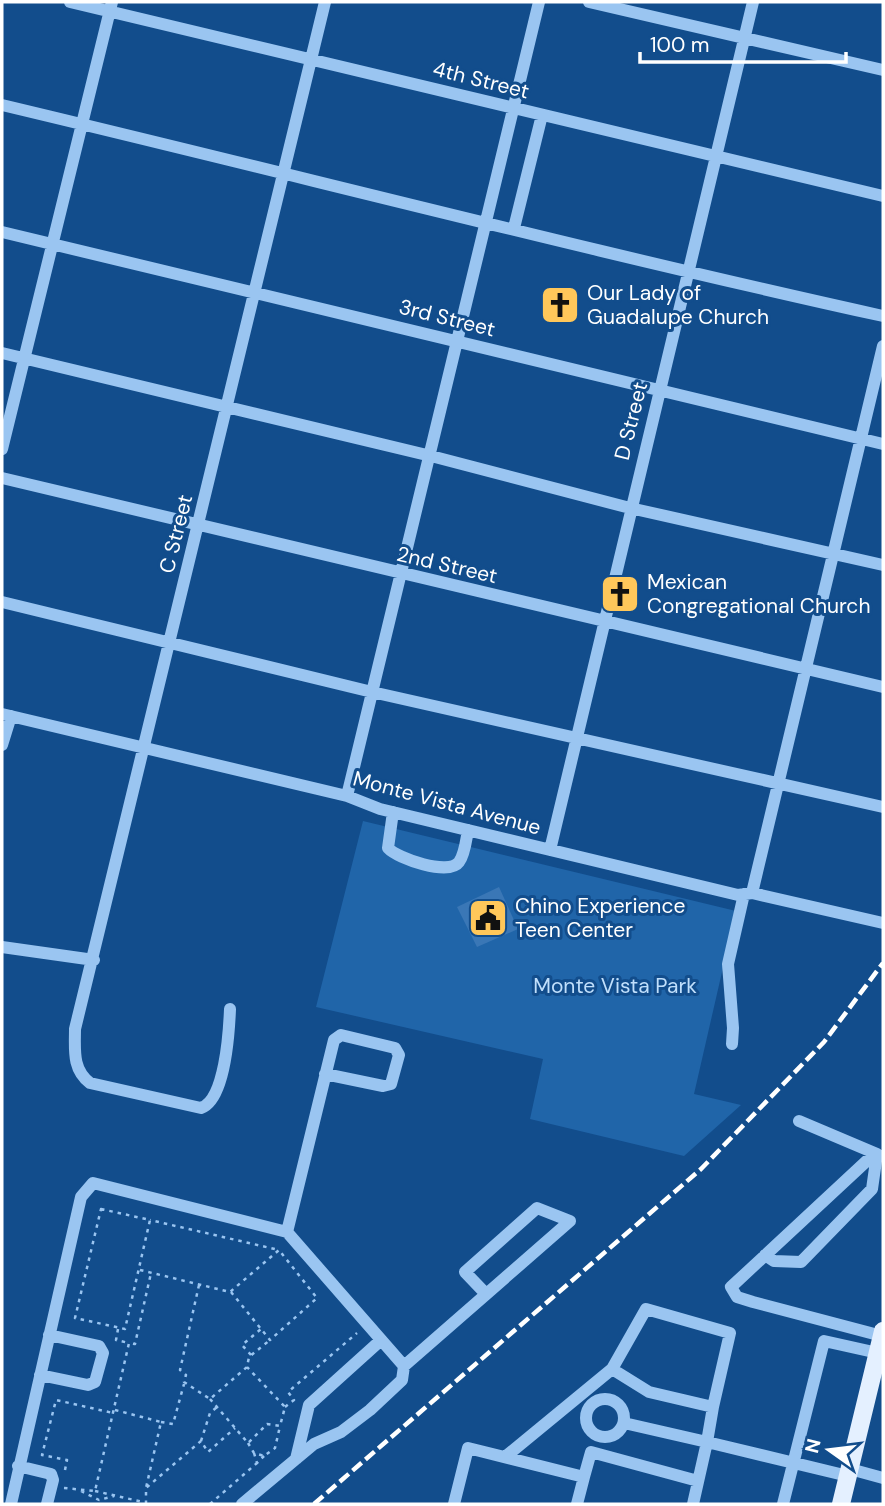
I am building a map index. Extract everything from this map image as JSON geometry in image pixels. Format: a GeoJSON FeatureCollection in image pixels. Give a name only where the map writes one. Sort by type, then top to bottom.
{"type":"FeatureCollection","features":[{"type":"Feature","properties":{"kind":"main road"},"geometry":{"type":"LineString","coordinates":[[841,1504],[881,1340]]}},
{"type":"Feature","properties":{"kind":"street","name":"4th Street"},"geometry":{"type":"LineString","coordinates":[[70,2],[110,6],[311,59],[883,197]]}},
{"type":"Feature","properties":{"kind":"street","name":"C Street"},"geometry":{"type":"LineString","coordinates":[[230,1009],[229,1038],[215,1097],[209,1105],[201,1108],[90,1083],[80,1076],[75,1064],[75,1028],[94,960],[325,2]]}},
{"type":"Feature","properties":{"kind":"street"},"geometry":{"type":"LineString","coordinates":[[347,796],[431,456],[512,107],[540,2]]}},
{"type":"Feature","properties":{"kind":"street"},"geometry":{"type":"LineString","coordinates":[[589,2],[883,70]]}},
{"type":"Feature","properties":{"kind":"street","name":"D Street"},"geometry":{"type":"LineString","coordinates":[[550,850],[753,2]]}},
{"type":"Feature","properties":{"kind":"street"},"geometry":{"type":"LineString","coordinates":[[2,449],[110,6]]}},
{"type":"Feature","properties":{"kind":"street"},"geometry":{"type":"LineString","coordinates":[[2,105],[487,221],[687,273],[883,316]]}},
{"type":"Feature","properties":{"kind":"street"},"geometry":{"type":"LineString","coordinates":[[514,228],[542,115]]}},
{"type":"Feature","properties":{"kind":"street","name":"3rd Street"},"geometry":{"type":"LineString","coordinates":[[2,232],[883,444]]}},
{"type":"Feature","properties":{"kind":"street"},"geometry":{"type":"LineString","coordinates":[[732,1044],[728,964],[778,783],[883,346]]}},
{"type":"Feature","properties":{"kind":"street"},"geometry":{"type":"LineString","coordinates":[[2,353],[431,456],[630,508],[883,565]]}},
{"type":"Feature","properties":{"kind":"street","name":"2nd Street"},"geometry":{"type":"LineString","coordinates":[[2,478],[883,687]]}},
{"type":"Feature","properties":{"kind":"street"},"geometry":{"type":"LineString","coordinates":[[2,602],[372,692],[883,807]]}},
{"type":"Feature","properties":{"kind":"street"},"geometry":{"type":"LineString","coordinates":[[2,745],[6,715]]}},
{"type":"Feature","properties":{"kind":"street","name":"Monte Vista Avenue"},"geometry":{"type":"LineString","coordinates":[[6,715],[347,796],[393,812],[550,850],[883,923]]}},
{"type":"Feature","properties":{"kind":"street"},"geometry":{"type":"LineString","coordinates":[[393,812],[388,848],[401,858],[442,868],[451,868],[459,862],[468,830]]}},
{"type":"Feature","properties":{"kind":"street"},"geometry":{"type":"LineString","coordinates":[[2,947],[34,949],[94,960]]}},
{"type":"Feature","properties":{"kind":"street"},"geometry":{"type":"LineString","coordinates":[[287,1232],[334,1040],[341,1035],[395,1048],[399,1055],[391,1084],[383,1086],[326,1074]]}},
{"type":"Feature","properties":{"kind":"street"},"geometry":{"type":"LineString","coordinates":[[799,1121],[880,1155]]}},
{"type":"Feature","properties":{"kind":"street"},"geometry":{"type":"LineString","coordinates":[[880,1155],[731,1287],[737,1297],[881,1340]]}},
{"type":"Feature","properties":{"kind":"street"},"geometry":{"type":"LineString","coordinates":[[765,1255],[774,1261],[801,1262],[872,1189],[880,1155]]}},
{"type":"Feature","properties":{"kind":"street"},"geometry":{"type":"LineString","coordinates":[[11,1504],[81,1197],[93,1184],[287,1232],[404,1366]]}},
{"type":"Feature","properties":{"kind":"street"},"geometry":{"type":"LineString","coordinates":[[242,1504],[296,1459],[370,1410],[402,1380],[404,1366],[570,1222],[537,1208],[465,1272],[486,1294]]}},
{"type":"Feature","properties":{"kind":"street"},"geometry":{"type":"LineString","coordinates":[[505,1457],[612,1368],[646,1310],[730,1333],[693,1504]]}},
{"type":"Feature","properties":{"kind":"street"},"geometry":{"type":"LineString","coordinates":[[40,1375],[88,1385],[95,1382],[103,1353],[99,1346],[48,1335]]}},
{"type":"Feature","properties":{"kind":"street"},"geometry":{"type":"LineString","coordinates":[[783,1504],[824,1341],[881,1340]]}},
{"type":"Feature","properties":{"kind":"street"},"geometry":{"type":"LineString","coordinates":[[296,1459],[309,1405],[380,1341]]}},
{"type":"Feature","properties":{"kind":"street"},"geometry":{"type":"LineString","coordinates":[[612,1368],[649,1392],[713,1407]]}},
{"type":"Feature","properties":{"kind":"street"},"geometry":{"type":"LineString","coordinates":[[577,1504],[596,1435],[587,1420],[589,1409],[598,1401],[615,1402],[623,1411],[624,1423],[613,1436],[596,1435]]}},
{"type":"Feature","properties":{"kind":"street"},"geometry":{"type":"LineString","coordinates":[[624,1423],[794,1462],[883,1478]]}},
{"type":"Feature","properties":{"kind":"street"},"geometry":{"type":"LineString","coordinates":[[454,1504],[468,1448],[584,1477]]}},
{"type":"Feature","properties":{"kind":"street"},"geometry":{"type":"LineString","coordinates":[[591,1452],[698,1481]]}},
{"type":"Feature","properties":{"kind":"street"},"geometry":{"type":"LineString","coordinates":[[18,1466],[51,1474],[53,1480],[47,1504]]}},
{"type":"Feature","properties":{"kind":"path"},"geometry":{"type":"LineString","coordinates":[[150,1220],[125,1329],[75,1318],[101,1209],[150,1220],[279,1250],[317,1298],[251,1355],[247,1367],[210,1399]]}},
{"type":"Feature","properties":{"kind":"path"},"geometry":{"type":"LineString","coordinates":[[230,1292],[279,1250]]}},
{"type":"Feature","properties":{"kind":"path"},"geometry":{"type":"LineString","coordinates":[[139,1270],[230,1292],[270,1340]]}},
{"type":"Feature","properties":{"kind":"path"},"geometry":{"type":"LineString","coordinates":[[118,1328],[116,1340],[135,1345],[151,1273]]}},
{"type":"Feature","properties":{"kind":"path"},"geometry":{"type":"LineString","coordinates":[[64,1474],[67,1460],[42,1455],[56,1400],[173,1424],[186,1375],[180,1370],[200,1284]]}},
{"type":"Feature","properties":{"kind":"path"},"geometry":{"type":"LineString","coordinates":[[210,1504],[275,1448],[285,1407],[294,1400],[288,1392],[366,1325]]}},
{"type":"Feature","properties":{"kind":"path"},"geometry":{"type":"LineString","coordinates":[[251,1355],[242,1345],[261,1329]]}},
{"type":"Feature","properties":{"kind":"path"},"geometry":{"type":"LineString","coordinates":[[95,1491],[129,1343]]}},
{"type":"Feature","properties":{"kind":"path"},"geometry":{"type":"LineString","coordinates":[[247,1367],[285,1407]]}},
{"type":"Feature","properties":{"kind":"path"},"geometry":{"type":"LineString","coordinates":[[184,1382],[210,1399],[248,1443],[257,1463]]}},
{"type":"Feature","properties":{"kind":"path"},"geometry":{"type":"LineString","coordinates":[[146,1488],[201,1441],[210,1413],[217,1407]]}},
{"type":"Feature","properties":{"kind":"path"},"geometry":{"type":"LineString","coordinates":[[61,1487],[116,1495],[145,1503],[161,1422]]}},
{"type":"Feature","properties":{"kind":"path"},"geometry":{"type":"LineString","coordinates":[[248,1443],[267,1424],[280,1426]]}},
{"type":"Feature","properties":{"kind":"path"},"geometry":{"type":"LineString","coordinates":[[201,1441],[208,1452],[235,1428]]}},
{"type":"Feature","properties":{"kind":"path"},"geometry":{"type":"LineString","coordinates":[[254,1453],[264,1456]]}},
{"type":"Feature","properties":{"kind":"path"},"geometry":{"type":"LineString","coordinates":[[78,1490],[99,1500],[116,1495]]}},
{"type":"Feature","properties":{"kind":"green space","name":"Monte Vista Park"},"geometry":{"type":"Polygon","coordinates":[[[363,821],[736,911],[694,1094],[741,1105],[684,1156],[530,1119],[543,1059],[316,1007],[363,821]]]}},
{"type":"Feature","properties":{"kind":"building","name":"Chino Experience Teen Center"},"geometry":{"type":"Polygon","coordinates":[[[499,887],[518,929],[477,947],[457,907],[499,887]]]}},
{"type":"Feature","properties":{"kind":"railway"},"geometry":{"type":"LineString","coordinates":[[314,1504],[701,1169],[824,1042],[883,963]]}},
{"type":"Feature","properties":{"kind":"place","name":"Our Lady of Guadalupe Church"},"geometry":{"type":"Point","coordinates":[560,305]}},
{"type":"Feature","properties":{"kind":"place","name":"Mexican Congregational Church"},"geometry":{"type":"Point","coordinates":[620,594]}},
{"type":"Feature","properties":{"kind":"place","name":"Chino Experience Teen Center"},"geometry":{"type":"Point","coordinates":[488,918]}}]}
